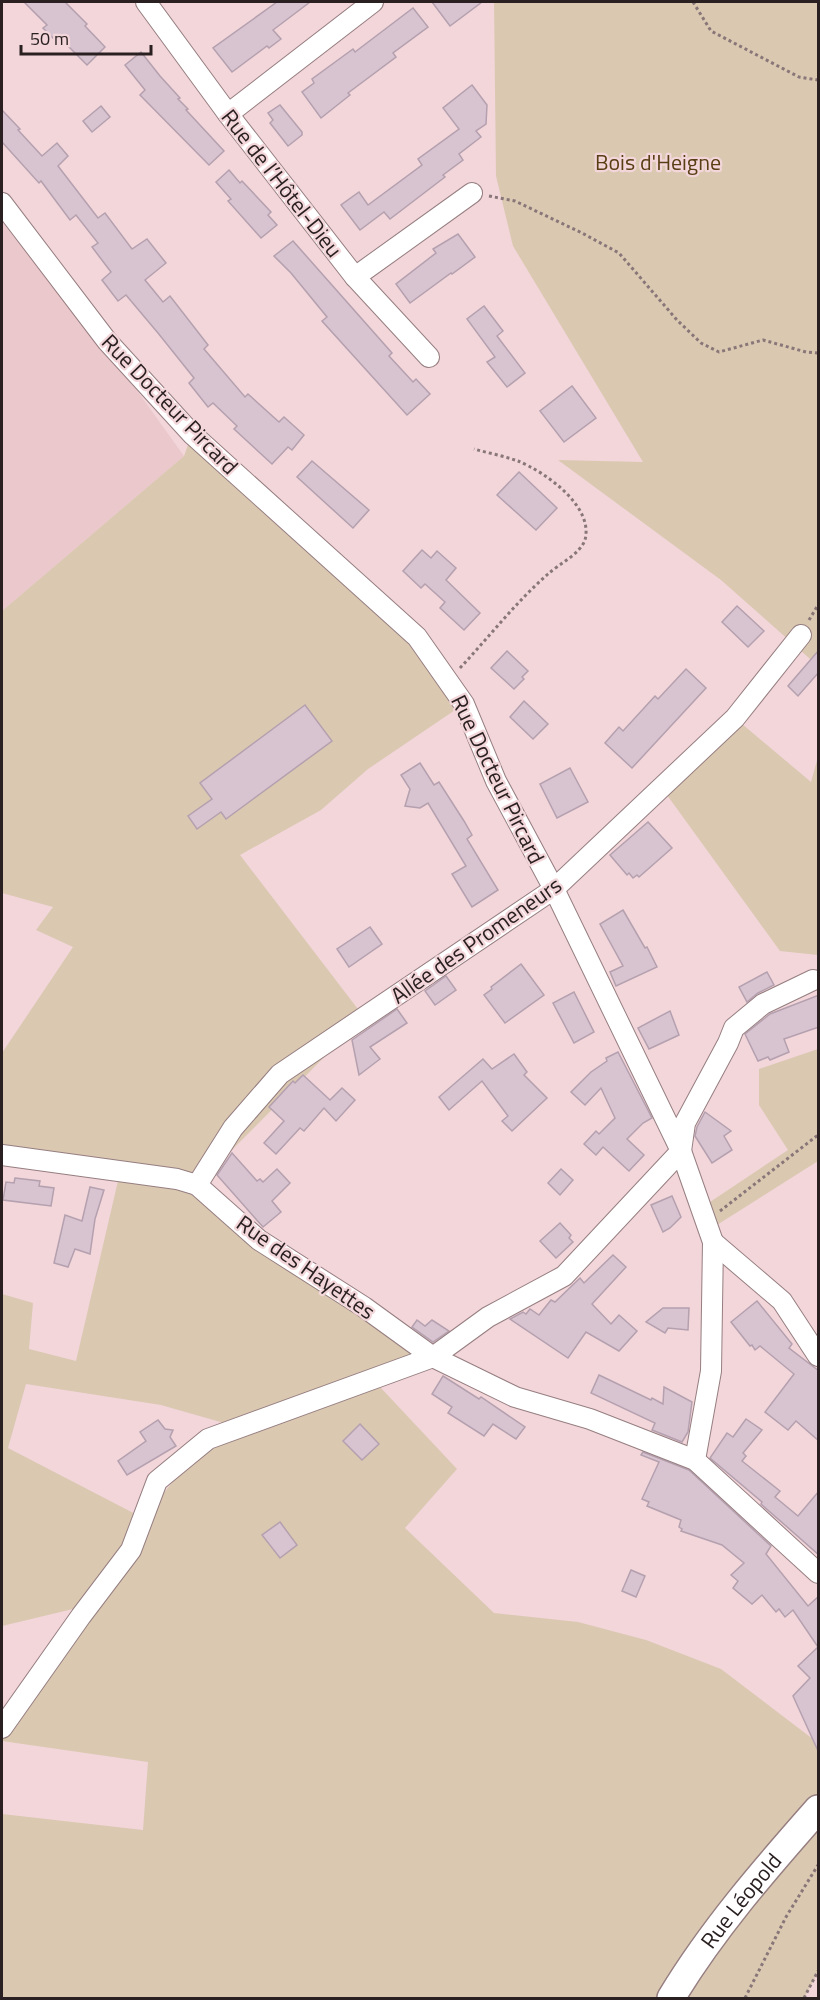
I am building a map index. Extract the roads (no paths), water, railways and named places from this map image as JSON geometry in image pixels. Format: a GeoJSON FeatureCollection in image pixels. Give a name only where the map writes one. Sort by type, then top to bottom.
{"type":"FeatureCollection","features":[{"type":"Feature","properties":{"kind":"street","name":"Rue de l’Hôtel-Dieu"},"geometry":{"type":"LineString","coordinates":[[146,2],[228,114],[355,278],[429,357]]}},
{"type":"Feature","properties":{"kind":"street"},"geometry":{"type":"LineString","coordinates":[[228,114],[373,2]]}},
{"type":"Feature","properties":{"kind":"street"},"geometry":{"type":"LineString","coordinates":[[355,278],[472,193]]}},
{"type":"Feature","properties":{"kind":"street","name":"Rue Docteur Pircard"},"geometry":{"type":"LineString","coordinates":[[2,203],[107,341],[192,434],[417,637],[464,704],[496,781],[554,889],[681,1151],[713,1242],[711,1371],[695,1460]]}},
{"type":"Feature","properties":{"kind":"street","name":"Allée des Promeneurs"},"geometry":{"type":"LineString","coordinates":[[197,1185],[233,1128],[280,1074],[554,889],[735,718],[801,635]]}},
{"type":"Feature","properties":{"kind":"street"},"geometry":{"type":"LineString","coordinates":[[2,1728],[131,1550],[157,1481],[208,1438],[433,1357],[488,1317],[564,1276],[681,1151],[685,1123],[728,1044],[734,1028],[763,1004],[813,980]]}},
{"type":"Feature","properties":{"kind":"street","name":"Rue des Hayettes"},"geometry":{"type":"LineString","coordinates":[[2,1155],[177,1179],[197,1185],[259,1240],[364,1308],[433,1357],[514,1397],[590,1419],[695,1460]]}},
{"type":"Feature","properties":{"kind":"street"},"geometry":{"type":"LineString","coordinates":[[713,1242],[782,1301],[819,1356]]}},
{"type":"Feature","properties":{"kind":"street"},"geometry":{"type":"LineString","coordinates":[[695,1460],[819,1573]]}},
{"type":"Feature","properties":{"kind":"street","name":"Rue Léopold"},"geometry":{"type":"LineString","coordinates":[[670,1998],[743,1895],[819,1809]]}},
{"type":"Feature","properties":{"kind":"park label","name":"Bois d'Heigne"},"geometry":{"type":"Point","coordinates":[658,162]}}]}
